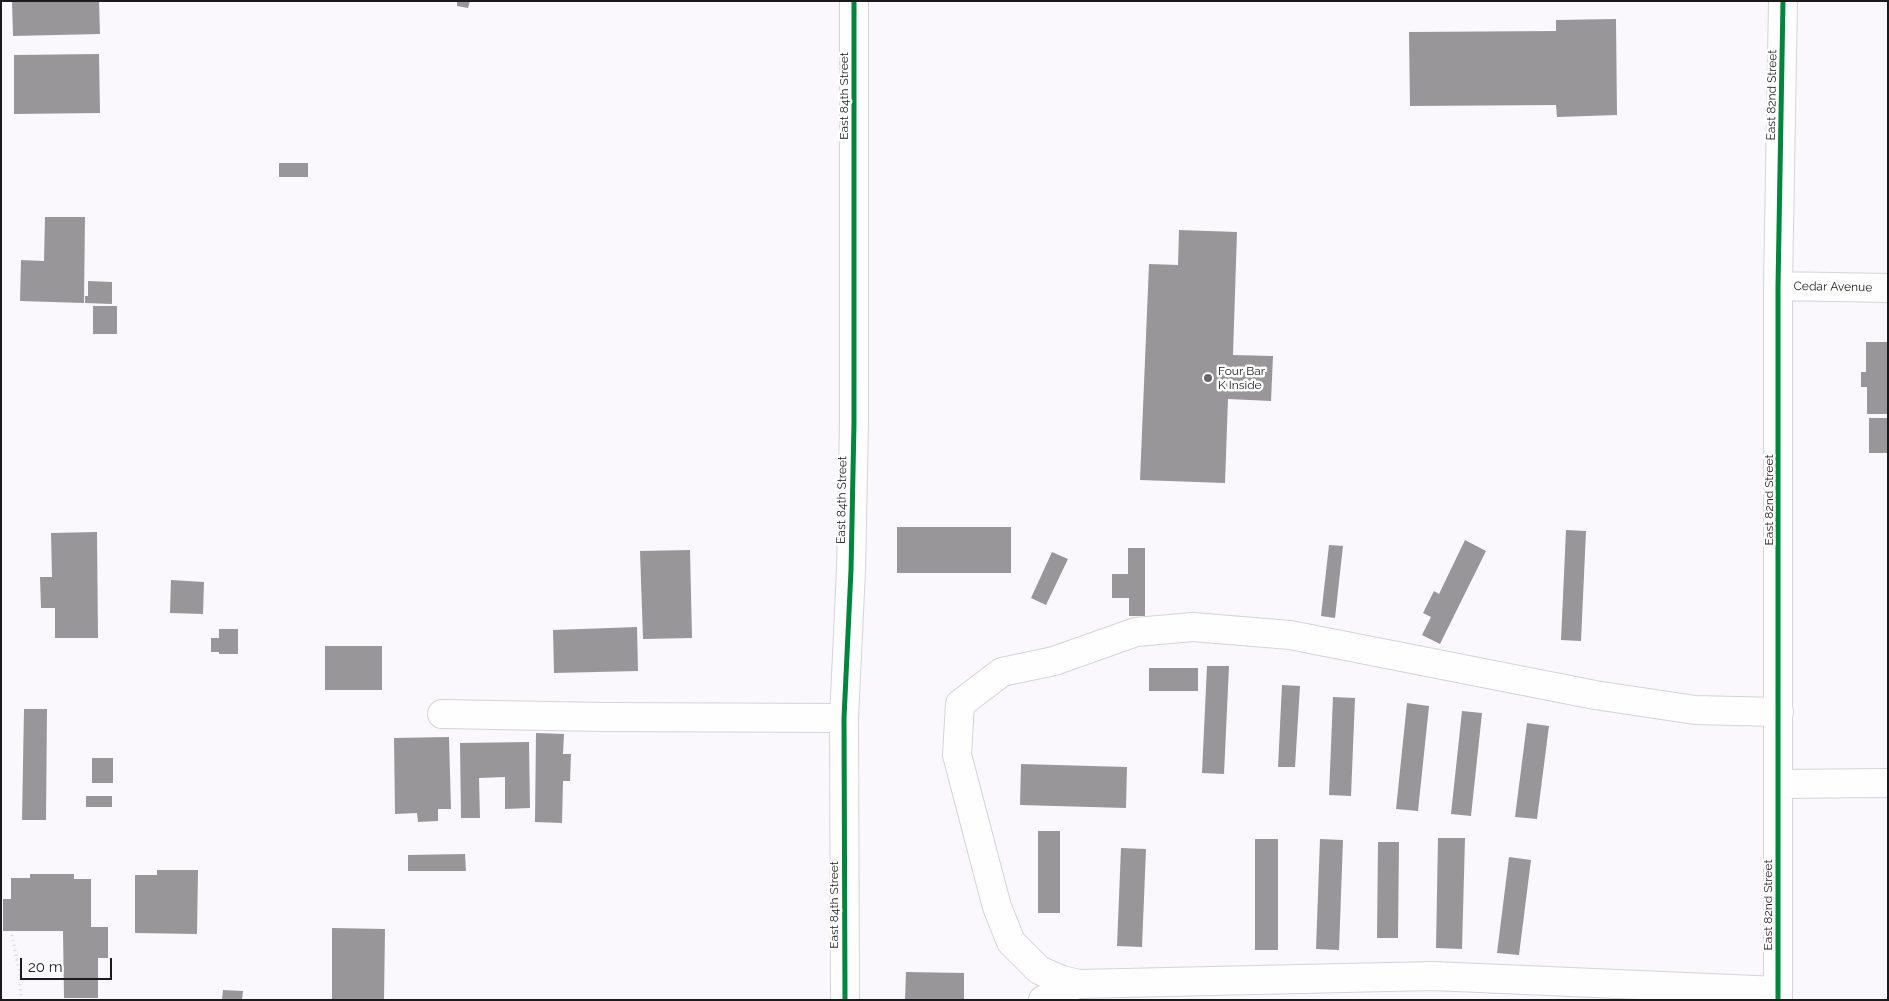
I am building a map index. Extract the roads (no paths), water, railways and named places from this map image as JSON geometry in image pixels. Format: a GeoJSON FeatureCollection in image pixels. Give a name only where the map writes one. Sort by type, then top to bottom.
{"type":"FeatureCollection","features":[{"type":"Feature","properties":{"kind":"street","name":"East 84th Street"},"geometry":{"type":"LineString","coordinates":[[845,1000],[844,718],[854,423],[854,1]]}},
{"type":"Feature","properties":{"kind":"street","name":"East 82nd Street"},"geometry":{"type":"LineString","coordinates":[[1778,995],[1778,286],[1783,1]]}},
{"type":"Feature","properties":{"kind":"street","name":"Cedar Avenue"},"geometry":{"type":"LineString","coordinates":[[1778,286],[1888,288]]}},
{"type":"Feature","properties":{"kind":"street"},"geometry":{"type":"LineString","coordinates":[[1778,995],[1433,976],[1080,984],[1062,980],[1040,970],[1011,942],[997,907],[957,756],[960,704],[1002,672],[1054,661],[1136,632],[1194,627],[1290,636],[1595,695],[1695,710],[1779,712]]}},
{"type":"Feature","properties":{"kind":"street"},"geometry":{"type":"LineString","coordinates":[[442,714],[844,718]]}},
{"type":"Feature","properties":{"kind":"street"},"geometry":{"type":"LineString","coordinates":[[1778,784],[1888,783]]}},
{"type":"Feature","properties":{"kind":"street"},"geometry":{"type":"LineString","coordinates":[[1043,1000],[1060,990],[1080,984]]}},
{"type":"Feature","properties":{"kind":"place","name":"Four Bar K Inside"},"geometry":{"type":"Point","coordinates":[1208,378]}}]}
